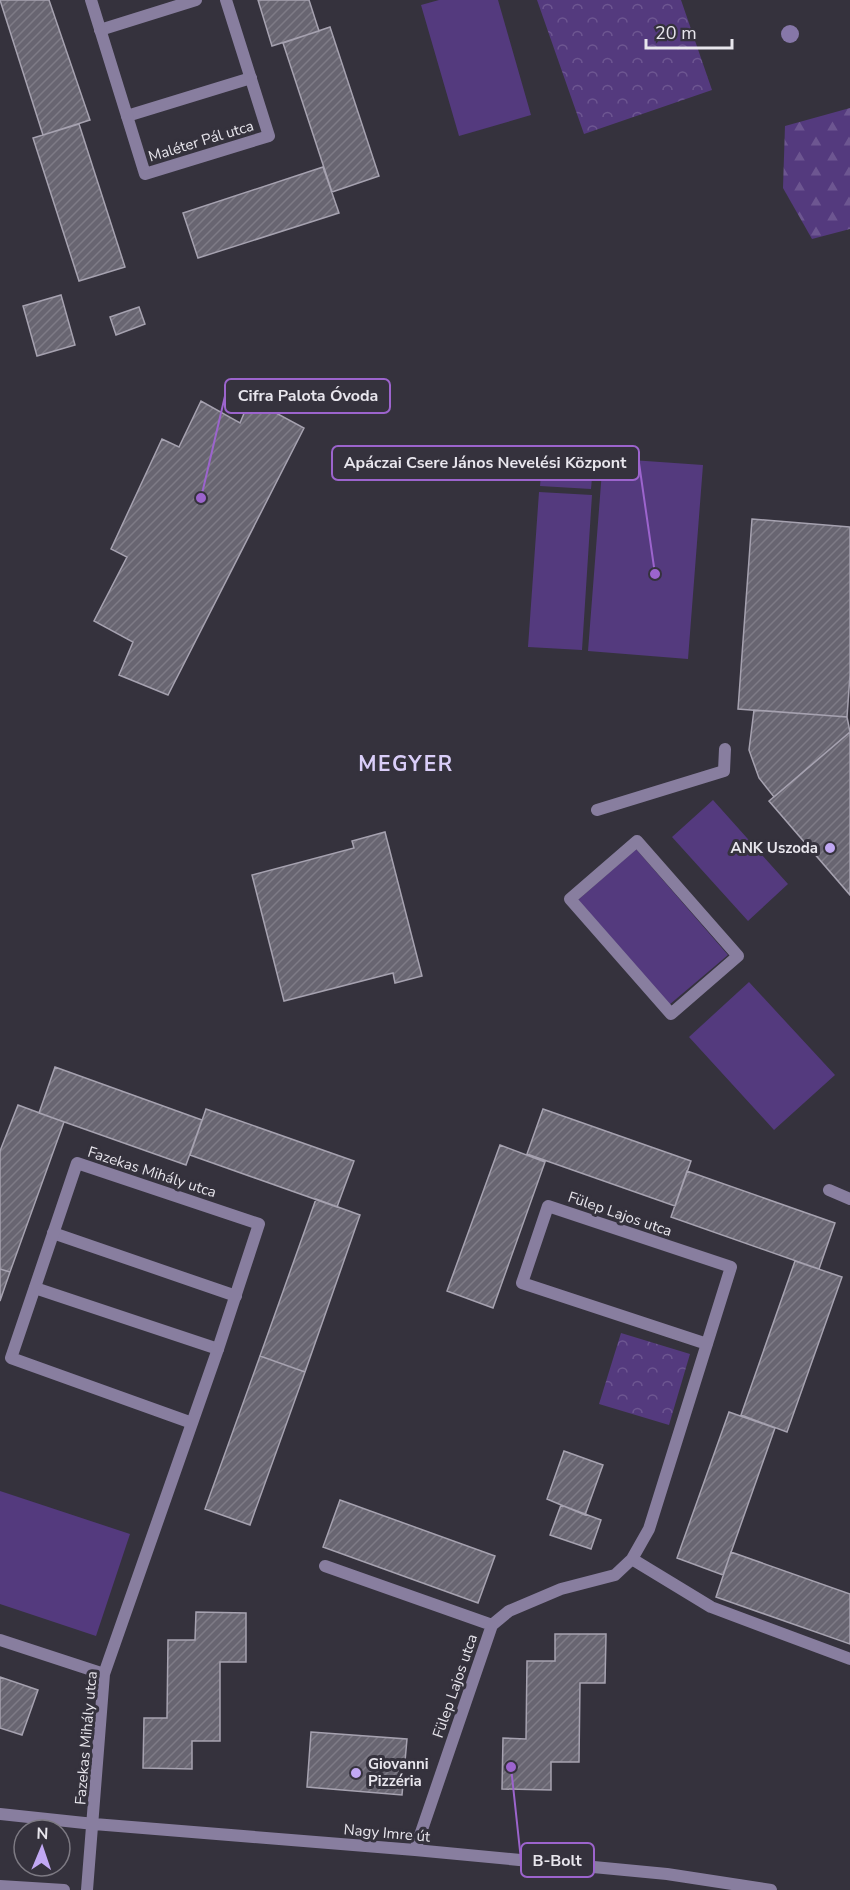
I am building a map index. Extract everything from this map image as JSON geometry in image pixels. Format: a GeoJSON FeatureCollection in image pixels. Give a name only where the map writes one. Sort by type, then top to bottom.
{"type":"FeatureCollection","features":[{"type":"Feature","properties":{"kind":"street","name":"Maléter Pál utca"},"geometry":{"type":"LineString","coordinates":[[91,0],[146,174],[269,136],[226,0]]}},
{"type":"Feature","properties":{"kind":"street"},"geometry":{"type":"LineString","coordinates":[[100,30],[195,0]]}},
{"type":"Feature","properties":{"kind":"street"},"geometry":{"type":"LineString","coordinates":[[127,116],[251,78]]}},
{"type":"Feature","properties":{"kind":"street"},"geometry":{"type":"LineString","coordinates":[[597,810],[724,771],[725,749]]}},
{"type":"Feature","properties":{"kind":"street"},"geometry":{"type":"LineString","coordinates":[[637,841],[738,957],[671,1014],[570,898],[637,841]]}},
{"type":"Feature","properties":{"kind":"street","name":"Fazekas Mihály utca"},"geometry":{"type":"LineString","coordinates":[[87,1890],[104,1674],[192,1424],[218,1349],[259,1224],[77,1163],[11,1358],[192,1424]]}},
{"type":"Feature","properties":{"kind":"street"},"geometry":{"type":"LineString","coordinates":[[829,1190],[850,1199]]}},
{"type":"Feature","properties":{"kind":"street","name":"Fülep Lajos utca"},"geometry":{"type":"LineString","coordinates":[[415,1850],[492,1625],[509,1611],[561,1589],[615,1575],[632,1559],[649,1529],[707,1344],[731,1267],[548,1206],[522,1283],[707,1344]]}},
{"type":"Feature","properties":{"kind":"street"},"geometry":{"type":"LineString","coordinates":[[53,1233],[236,1296]]}},
{"type":"Feature","properties":{"kind":"street"},"geometry":{"type":"LineString","coordinates":[[35,1288],[218,1349]]}},
{"type":"Feature","properties":{"kind":"street"},"geometry":{"type":"LineString","coordinates":[[632,1559],[711,1606],[850,1659]]}},
{"type":"Feature","properties":{"kind":"street"},"geometry":{"type":"LineString","coordinates":[[325,1566],[492,1625]]}},
{"type":"Feature","properties":{"kind":"street"},"geometry":{"type":"LineString","coordinates":[[0,1640],[104,1674]]}},
{"type":"Feature","properties":{"kind":"street","name":"Nagy Imre út"},"geometry":{"type":"LineString","coordinates":[[0,1814],[667,1874],[771,1890]]}},
{"type":"Feature","properties":{"kind":"street"},"geometry":{"type":"LineString","coordinates":[[0,1886],[64,1890]]}},
{"type":"Feature","properties":{"kind":"green space"},"geometry":{"type":"Polygon","coordinates":[[[439,0],[498,0],[531,115],[459,136],[421,5],[439,0]]]}},
{"type":"Feature","properties":{"kind":"green space"},"geometry":{"type":"Polygon","coordinates":[[[537,0],[681,0],[712,90],[584,134],[537,0]]]}},
{"type":"Feature","properties":{"kind":"green space"},"geometry":{"type":"Polygon","coordinates":[[[850,108],[850,229],[812,239],[783,188],[785,126],[850,108]]]}},
{"type":"Feature","properties":{"kind":"green space"},"geometry":{"type":"Polygon","coordinates":[[[543,452],[594,455],[591,489],[540,486],[543,452]]]}},
{"type":"Feature","properties":{"kind":"green space"},"geometry":{"type":"Polygon","coordinates":[[[603,458],[703,465],[688,659],[588,651],[603,458]]]}},
{"type":"Feature","properties":{"kind":"green space"},"geometry":{"type":"Polygon","coordinates":[[[539,492],[592,495],[582,650],[528,647],[539,492]]]}},
{"type":"Feature","properties":{"kind":"green space"},"geometry":{"type":"Polygon","coordinates":[[[713,800],[788,884],[748,921],[672,837],[713,800]]]}},
{"type":"Feature","properties":{"kind":"green space"},"geometry":{"type":"Polygon","coordinates":[[[636,849],[728,955],[669,1005],[578,900],[636,849]]]}},
{"type":"Feature","properties":{"kind":"green space"},"geometry":{"type":"Polygon","coordinates":[[[749,982],[835,1075],[774,1130],[689,1037],[749,982]]]}},
{"type":"Feature","properties":{"kind":"green space"},"geometry":{"type":"Polygon","coordinates":[[[621,1333],[690,1354],[669,1425],[599,1404],[621,1333]]]}},
{"type":"Feature","properties":{"kind":"green space"},"geometry":{"type":"Polygon","coordinates":[[[0,1491],[130,1534],[96,1636],[0,1604],[0,1491]]]}},
{"type":"Feature","properties":{"kind":"building"},"geometry":{"type":"Polygon","coordinates":[[[0,0],[49,0],[90,120],[43,135],[0,0]]]}},
{"type":"Feature","properties":{"kind":"building"},"geometry":{"type":"Polygon","coordinates":[[[258,0],[309,0],[319,31],[272,46],[258,0]]]}},
{"type":"Feature","properties":{"kind":"building"},"geometry":{"type":"Polygon","coordinates":[[[330,27],[379,176],[332,192],[283,43],[330,27]]]}},
{"type":"Feature","properties":{"kind":"building"},"geometry":{"type":"Polygon","coordinates":[[[79,124],[125,267],[79,281],[33,138],[79,124]]]}},
{"type":"Feature","properties":{"kind":"building"},"geometry":{"type":"Polygon","coordinates":[[[323,167],[339,213],[198,258],[183,213],[323,167]]]}},
{"type":"Feature","properties":{"kind":"building"},"geometry":{"type":"Polygon","coordinates":[[[61,295],[75,345],[37,356],[23,306],[61,295]]]}},
{"type":"Feature","properties":{"kind":"building"},"geometry":{"type":"Polygon","coordinates":[[[139,307],[145,324],[116,335],[110,317],[139,307]]]}},
{"type":"Feature","properties":{"kind":"building"},"geometry":{"type":"Polygon","coordinates":[[[250,399],[304,428],[168,695],[119,675],[133,642],[94,621],[127,557],[111,549],[162,439],[179,447],[201,401],[240,423],[250,399]]]}},
{"type":"Feature","properties":{"kind":"building"},"geometry":{"type":"Polygon","coordinates":[[[752,519],[850,527],[850,675],[847,717],[738,709],[752,519]]]}},
{"type":"Feature","properties":{"kind":"building"},"geometry":{"type":"Polygon","coordinates":[[[754,710],[847,717],[850,732],[774,797],[759,778],[749,750],[754,710]]]}},
{"type":"Feature","properties":{"kind":"building","name":"ANK Uszoda"},"geometry":{"type":"Polygon","coordinates":[[[850,732],[850,895],[769,801],[850,732]]]}},
{"type":"Feature","properties":{"kind":"building"},"geometry":{"type":"Polygon","coordinates":[[[385,832],[422,976],[395,983],[393,973],[284,1001],[252,875],[354,848],[352,841],[385,832]]]}},
{"type":"Feature","properties":{"kind":"building"},"geometry":{"type":"Polygon","coordinates":[[[55,1067],[202,1120],[186,1165],[39,1113],[55,1067]]]}},
{"type":"Feature","properties":{"kind":"building"},"geometry":{"type":"Polygon","coordinates":[[[18,1105],[64,1122],[10,1272],[0,1269],[0,1151],[18,1105]]]}},
{"type":"Feature","properties":{"kind":"building"},"geometry":{"type":"Polygon","coordinates":[[[206,1109],[354,1161],[337,1207],[190,1155],[206,1109]]]}},
{"type":"Feature","properties":{"kind":"building"},"geometry":{"type":"Polygon","coordinates":[[[543,1109],[691,1161],[675,1206],[527,1154],[543,1109]]]}},
{"type":"Feature","properties":{"kind":"building"},"geometry":{"type":"Polygon","coordinates":[[[500,1145],[545,1162],[493,1308],[447,1291],[500,1145]]]}},
{"type":"Feature","properties":{"kind":"building"},"geometry":{"type":"Polygon","coordinates":[[[687,1171],[835,1223],[819,1269],[671,1217],[687,1171]]]}},
{"type":"Feature","properties":{"kind":"building"},"geometry":{"type":"Polygon","coordinates":[[[316,1199],[360,1215],[305,1372],[260,1356],[316,1199]]]}},
{"type":"Feature","properties":{"kind":"building"},"geometry":{"type":"Polygon","coordinates":[[[795,1261],[842,1277],[787,1432],[741,1415],[795,1261]]]}},
{"type":"Feature","properties":{"kind":"building"},"geometry":{"type":"Polygon","coordinates":[[[0,1269],[10,1272],[0,1301],[0,1269]]]}},
{"type":"Feature","properties":{"kind":"building"},"geometry":{"type":"Polygon","coordinates":[[[260,1356],[305,1372],[250,1525],[205,1509],[260,1356]]]}},
{"type":"Feature","properties":{"kind":"building"},"geometry":{"type":"Polygon","coordinates":[[[729,1412],[775,1428],[723,1575],[677,1558],[729,1412]]]}},
{"type":"Feature","properties":{"kind":"building"},"geometry":{"type":"Polygon","coordinates":[[[564,1451],[603,1465],[585,1515],[547,1499],[564,1451]]]}},
{"type":"Feature","properties":{"kind":"building"},"geometry":{"type":"Polygon","coordinates":[[[340,1500],[495,1556],[478,1603],[323,1547],[340,1500]]]}},
{"type":"Feature","properties":{"kind":"building"},"geometry":{"type":"Polygon","coordinates":[[[561,1505],[601,1520],[591,1549],[550,1535],[561,1505]]]}},
{"type":"Feature","properties":{"kind":"building"},"geometry":{"type":"Polygon","coordinates":[[[731,1552],[850,1594],[850,1644],[716,1597],[731,1552]]]}},
{"type":"Feature","properties":{"kind":"building"},"geometry":{"type":"Polygon","coordinates":[[[196,1612],[246,1613],[246,1662],[220,1662],[220,1741],[192,1741],[192,1769],[143,1768],[144,1718],[167,1718],[168,1640],[195,1640],[196,1612]]]}},
{"type":"Feature","properties":{"kind":"building"},"geometry":{"type":"Polygon","coordinates":[[[555,1634],[606,1634],[605,1683],[580,1683],[579,1762],[551,1762],[551,1790],[502,1789],[503,1738],[526,1739],[527,1661],[555,1661],[555,1634]]]}},
{"type":"Feature","properties":{"kind":"building"},"geometry":{"type":"Polygon","coordinates":[[[0,1677],[38,1690],[22,1735],[0,1728],[0,1677]]]}},
{"type":"Feature","properties":{"kind":"building","name":"Giovanni Pizzéria"},"geometry":{"type":"Polygon","coordinates":[[[311,1732],[407,1739],[402,1795],[307,1787],[311,1732]]]}},
{"type":"Feature","properties":{"kind":"place","name":"Cifra Palota Óvoda"},"geometry":{"type":"Point","coordinates":[201,498]}},
{"type":"Feature","properties":{"kind":"place","name":"Apáczai Csere János Nevelési Központ"},"geometry":{"type":"Point","coordinates":[655,574]}},
{"type":"Feature","properties":{"kind":"place","name":"ANK Uszoda"},"geometry":{"type":"Point","coordinates":[830,848]}},
{"type":"Feature","properties":{"kind":"place","name":"B-Bolt"},"geometry":{"type":"Point","coordinates":[511,1767]}},
{"type":"Feature","properties":{"kind":"place","name":"Giovanni Pizzéria"},"geometry":{"type":"Point","coordinates":[356,1773]}},
{"type":"Feature","properties":{"kind":"district","name":"MEGYER"},"geometry":{"type":"Point","coordinates":[406,764]}}]}
